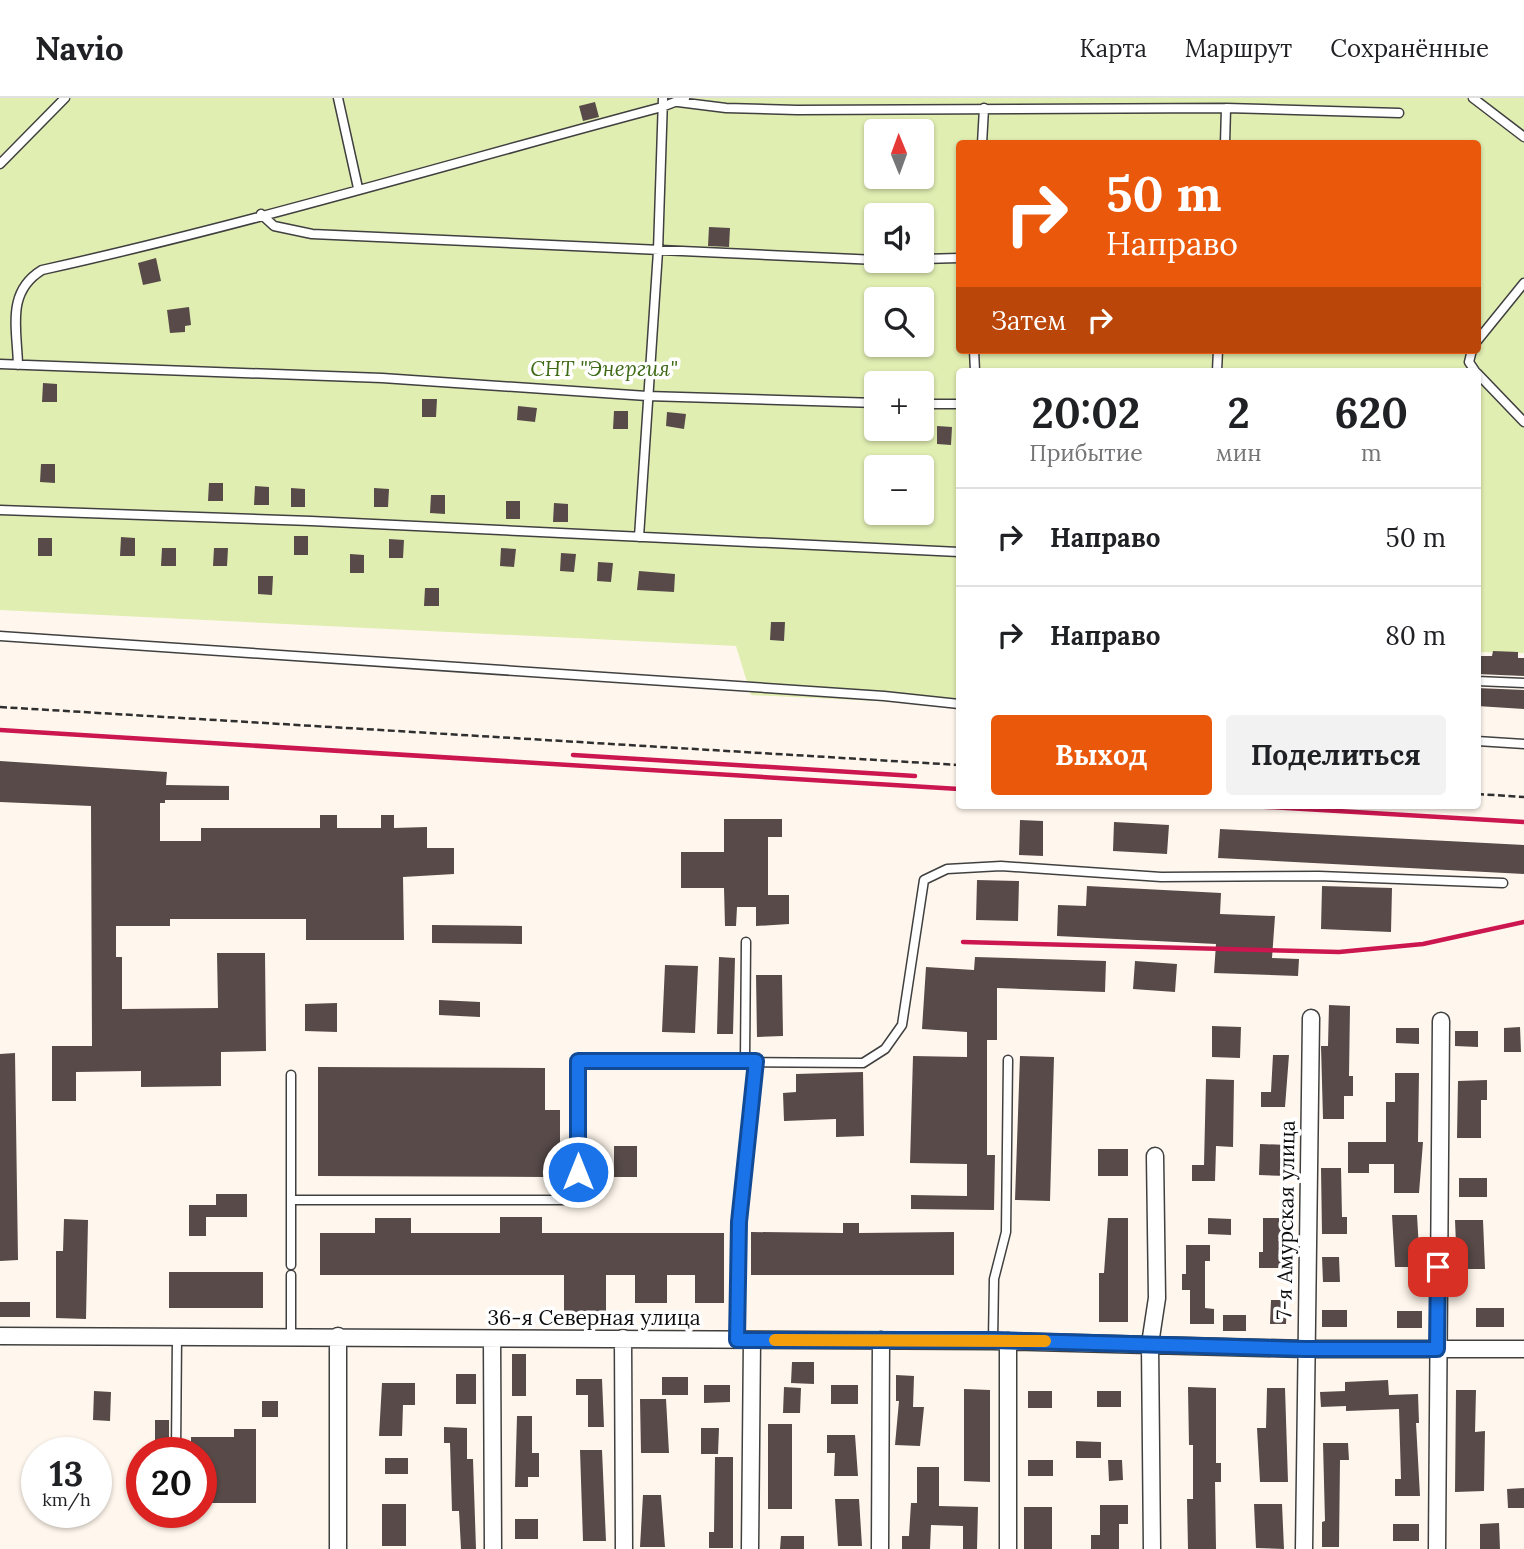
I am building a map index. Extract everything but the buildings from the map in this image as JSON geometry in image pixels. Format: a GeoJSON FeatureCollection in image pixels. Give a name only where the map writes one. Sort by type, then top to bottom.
{"type":"FeatureCollection","features":[{"type":"Feature","properties":{"kind":"street","name":"7-я Амурская улица"},"geometry":{"type":"LineString","coordinates":[[1304,1549],[1311,1018]]}},
{"type":"Feature","properties":{"kind":"street"},"geometry":{"type":"LineString","coordinates":[[1437,1549],[1441,1021]]}},
{"type":"Feature","properties":{"kind":"street"},"geometry":{"type":"LineString","coordinates":[[1152,1549],[1150,1344],[1157,1298],[1155,1156]]}},
{"type":"Feature","properties":{"kind":"street","name":"36-я Северная улица"},"geometry":{"type":"LineString","coordinates":[[0,1336],[1001,1341],[1305,1349],[1524,1349]]}},
{"type":"Feature","properties":{"kind":"street"},"geometry":{"type":"LineString","coordinates":[[338,1336],[338,1549]]}},
{"type":"Feature","properties":{"kind":"street"},"geometry":{"type":"LineString","coordinates":[[623,1338],[624,1549]]}},
{"type":"Feature","properties":{"kind":"street"},"geometry":{"type":"LineString","coordinates":[[492,1339],[493,1549]]}},
{"type":"Feature","properties":{"kind":"street"},"geometry":{"type":"LineString","coordinates":[[744,1340],[750,1549]]}},
{"type":"Feature","properties":{"kind":"street"},"geometry":{"type":"LineString","coordinates":[[880,1549],[881,1340]]}},
{"type":"Feature","properties":{"kind":"street"},"geometry":{"type":"LineString","coordinates":[[1001,1341],[1008,1549]]}},
{"type":"Feature","properties":{"kind":"lane"},"geometry":{"type":"LineString","coordinates":[[0,164],[65,98]]}},
{"type":"Feature","properties":{"kind":"lane"},"geometry":{"type":"LineString","coordinates":[[338,98],[358,188]]}},
{"type":"Feature","properties":{"kind":"lane"},"geometry":{"type":"LineString","coordinates":[[676,102],[685,98]]}},
{"type":"Feature","properties":{"kind":"lane"},"geometry":{"type":"LineString","coordinates":[[1473,98],[1524,137]]}},
{"type":"Feature","properties":{"kind":"lane"},"geometry":{"type":"LineString","coordinates":[[639,537],[658,251],[662,103]]}},
{"type":"Feature","properties":{"kind":"lane"},"geometry":{"type":"LineString","coordinates":[[18,365],[18,299],[20,289],[35,274],[182,239],[261,214],[662,103],[785,110],[1226,108],[1399,113]]}},
{"type":"Feature","properties":{"kind":"lane"},"geometry":{"type":"LineString","coordinates":[[982,140],[984,108]]}},
{"type":"Feature","properties":{"kind":"lane"},"geometry":{"type":"LineString","coordinates":[[1225,140],[1226,108]]}},
{"type":"Feature","properties":{"kind":"lane"},"geometry":{"type":"LineString","coordinates":[[261,214],[274,226],[312,234],[864,259]]}},
{"type":"Feature","properties":{"kind":"lane"},"geometry":{"type":"LineString","coordinates":[[934,259],[956,258]]}},
{"type":"Feature","properties":{"kind":"lane"},"geometry":{"type":"LineString","coordinates":[[1481,336],[1524,283]]}},
{"type":"Feature","properties":{"kind":"lane"},"geometry":{"type":"LineString","coordinates":[[0,364],[382,378],[647,396],[864,403]]}},
{"type":"Feature","properties":{"kind":"lane"},"geometry":{"type":"LineString","coordinates":[[1481,379],[1524,422]]}},
{"type":"Feature","properties":{"kind":"lane"},"geometry":{"type":"LineString","coordinates":[[934,404],[956,404]]}},
{"type":"Feature","properties":{"kind":"lane"},"geometry":{"type":"LineString","coordinates":[[0,510],[956,552]]}},
{"type":"Feature","properties":{"kind":"lane"},"geometry":{"type":"LineString","coordinates":[[0,636],[884,696],[956,704]]}},
{"type":"Feature","properties":{"kind":"lane"},"geometry":{"type":"LineString","coordinates":[[1481,681],[1524,683]]}},
{"type":"Feature","properties":{"kind":"lane"},"geometry":{"type":"LineString","coordinates":[[1481,741],[1524,744]]}},
{"type":"Feature","properties":{"kind":"lane"},"geometry":{"type":"LineString","coordinates":[[291,1200],[578,1200],[578,1061],[863,1063],[885,1049],[902,1025],[924,880],[947,869],[1001,866],[1160,877],[1319,876],[1503,883]]}},
{"type":"Feature","properties":{"kind":"lane"},"geometry":{"type":"LineString","coordinates":[[745,1061],[746,942]]}},
{"type":"Feature","properties":{"kind":"lane"},"geometry":{"type":"LineString","coordinates":[[1001,1341],[994,1279],[1006,1232],[1008,1060]]}},
{"type":"Feature","properties":{"kind":"lane"},"geometry":{"type":"LineString","coordinates":[[744,1340],[739,1222],[756,1061]]}},
{"type":"Feature","properties":{"kind":"lane"},"geometry":{"type":"LineString","coordinates":[[291,1075],[291,1265]]}},
{"type":"Feature","properties":{"kind":"lane"},"geometry":{"type":"LineString","coordinates":[[291,1275],[291,1336]]}},
{"type":"Feature","properties":{"kind":"lane"},"geometry":{"type":"LineString","coordinates":[[176,1437],[177,1335]]}},
{"type":"Feature","properties":{"kind":"path"},"geometry":{"type":"LineString","coordinates":[[0,706],[956,765]]}},
{"type":"Feature","properties":{"kind":"path"},"geometry":{"type":"LineString","coordinates":[[1481,794],[1524,797]]}},
{"type":"Feature","properties":{"kind":"green space","name":"СНТ \"Энергия\""},"geometry":{"type":"Polygon","coordinates":[[[0,98],[1524,98],[1524,653],[1481,652],[1481,368],[956,368],[956,705],[751,695],[736,646],[0,610],[0,98]]]}},
{"type":"Feature","properties":{"kind":"railway"},"geometry":{"type":"LineString","coordinates":[[0,730],[956,789]]}},
{"type":"Feature","properties":{"kind":"railway"},"geometry":{"type":"LineString","coordinates":[[573,755],[915,776]]}},
{"type":"Feature","properties":{"kind":"railway"},"geometry":{"type":"LineString","coordinates":[[1302,809],[1524,822]]}},
{"type":"Feature","properties":{"kind":"railway"},"geometry":{"type":"LineString","coordinates":[[963,942],[1339,952],[1423,944],[1524,922]]}},
{"type":"Feature","properties":{"kind":"slow traffic"},"geometry":{"type":"LineString","coordinates":[[775,1340],[1045,1341]]}},
{"type":"Feature","properties":{"kind":"route"},"geometry":{"type":"LineString","coordinates":[[578,1172],[578,1061],[756,1061],[739,1222],[737,1340],[993,1340],[1305,1349],[1437,1349],[1438,1267]]}}]}
